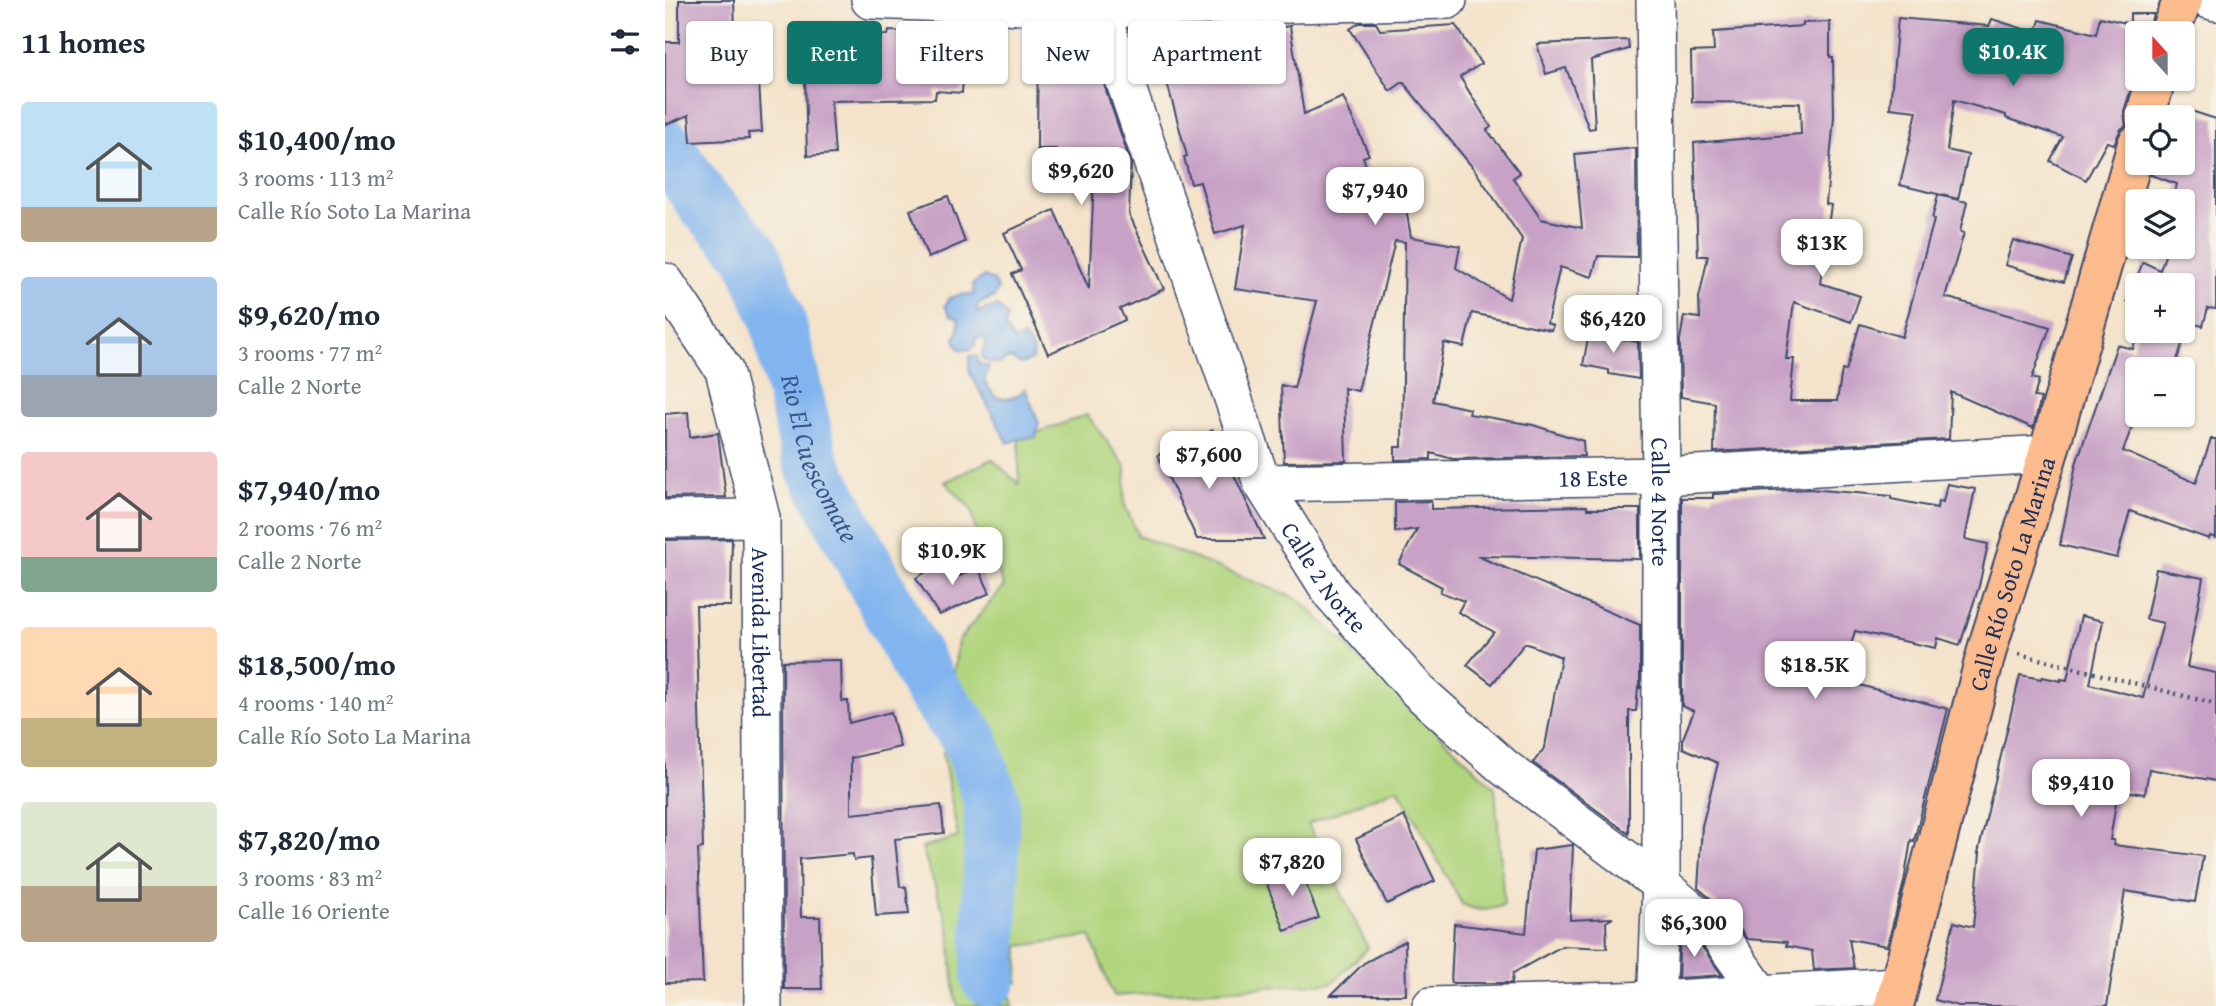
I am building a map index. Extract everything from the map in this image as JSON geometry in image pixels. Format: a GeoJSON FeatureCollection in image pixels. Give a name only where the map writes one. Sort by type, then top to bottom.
{"type":"FeatureCollection","features":[{"type":"Feature","properties":{"kind":"main road"},"geometry":{"type":"LineString","coordinates":[[2174,21],[2183,0]]}},
{"type":"Feature","properties":{"kind":"main road","name":"Calle Río Soto La Marina"},"geometry":{"type":"LineString","coordinates":[[1896,996],[1988,646],[2048,454],[2128,175]]}},
{"type":"Feature","properties":{"kind":"street"},"geometry":{"type":"LineString","coordinates":[[870,0],[1099,4],[1448,0]]}},
{"type":"Feature","properties":{"kind":"street","name":"Calle 4 Norte"},"geometry":{"type":"LineString","coordinates":[[1655,0],[1661,476],[1661,885],[1656,1003]]}},
{"type":"Feature","properties":{"kind":"street"},"geometry":{"type":"LineString","coordinates":[[2209,0],[2216,2]]}},
{"type":"Feature","properties":{"kind":"street","name":"Calle 2 Norte"},"geometry":{"type":"LineString","coordinates":[[1099,4],[1262,483],[1332,594],[1418,691],[1505,768],[1661,885],[1715,930],[1764,1000]]}},
{"type":"Feature","properties":{"kind":"street","name":"Avenida Libertad"},"geometry":{"type":"LineString","coordinates":[[665,282],[725,370],[761,518],[763,1006]]}},
{"type":"Feature","properties":{"kind":"street","name":"18 Este"},"geometry":{"type":"LineString","coordinates":[[1262,483],[1661,476],[2048,454]]}},
{"type":"Feature","properties":{"kind":"street"},"geometry":{"type":"LineString","coordinates":[[665,519],[761,518]]}},
{"type":"Feature","properties":{"kind":"street"},"geometry":{"type":"LineString","coordinates":[[1431,1006],[1896,996]]}},
{"type":"Feature","properties":{"kind":"path"},"geometry":{"type":"LineString","coordinates":[[1988,646],[2216,704]]}},
{"type":"Feature","properties":{"kind":"green space"},"geometry":{"type":"Polygon","coordinates":[[[1087,415],[1126,467],[1124,503],[1138,536],[1300,600],[1495,788],[1504,905],[1483,910],[1462,904],[1398,788],[1308,824],[1368,948],[1332,983],[1114,996],[1090,936],[1019,946],[1018,982],[1008,986],[1013,1006],[958,1006],[949,928],[922,848],[958,837],[943,755],[958,641],[1004,586],[977,536],[971,509],[945,482],[992,459],[1019,484],[1019,439],[1087,415]]]}},
{"type":"Feature","properties":{"kind":"water"},"geometry":{"type":"Polygon","coordinates":[[[985,276],[994,281],[998,289],[994,297],[977,305],[976,312],[997,306],[1007,316],[1005,327],[1013,340],[1024,337],[1034,352],[1032,360],[1021,364],[1010,358],[998,364],[983,360],[982,352],[986,345],[984,337],[975,338],[976,344],[970,350],[959,349],[955,338],[959,319],[950,315],[945,306],[949,298],[962,294],[974,295],[973,284],[985,276]]]}},
{"type":"Feature","properties":{"kind":"water"},"geometry":{"type":"Polygon","coordinates":[[[970,356],[977,356],[978,364],[989,366],[984,381],[995,397],[1012,398],[1025,388],[1039,423],[1036,437],[1008,443],[969,371],[970,356]]]}},
{"type":"Feature","properties":{"kind":"building"},"geometry":{"type":"Polygon","coordinates":[[[679,0],[734,0],[735,21],[686,21],[686,84],[759,84],[762,132],[748,133],[749,139],[691,142],[689,115],[665,125],[665,42],[679,42],[679,0]]]}},
{"type":"Feature","properties":{"kind":"building"},"geometry":{"type":"Polygon","coordinates":[[[2130,14],[2153,14],[2151,21],[2130,21],[2130,14]]]}},
{"type":"Feature","properties":{"kind":"building"},"geometry":{"type":"Polygon","coordinates":[[[2100,17],[2125,23],[2125,91],[2130,91],[2124,111],[2125,127],[2114,144],[2107,142],[2086,180],[2050,161],[2063,137],[2006,118],[2006,115],[1954,100],[1947,150],[1968,155],[1958,199],[1900,185],[1917,111],[1890,108],[1898,18],[1989,26],[1992,19],[2036,33],[2040,20],[2096,34],[2100,17]]]}},
{"type":"Feature","properties":{"kind":"building"},"geometry":{"type":"Polygon","coordinates":[[[1830,22],[1834,117],[1826,204],[1831,205],[1820,283],[1860,296],[1851,322],[1794,302],[1786,359],[1794,359],[1790,401],[1837,401],[1842,370],[1846,371],[1860,324],[1902,337],[1934,220],[1932,219],[1938,195],[1967,202],[1960,232],[1964,233],[1945,297],[2050,327],[2032,378],[2039,380],[2034,397],[2041,398],[2033,428],[1951,392],[1949,439],[1714,452],[1715,403],[1681,397],[1680,340],[1684,316],[1700,318],[1699,298],[1708,256],[1698,256],[1694,143],[1801,134],[1800,103],[1692,102],[1691,52],[1714,51],[1713,32],[1830,22]]]}},
{"type":"Feature","properties":{"kind":"building"},"geometry":{"type":"Polygon","coordinates":[[[1359,23],[1376,23],[1380,30],[1455,25],[1481,64],[1460,77],[1491,127],[1487,130],[1520,173],[1513,178],[1541,219],[1582,228],[1575,154],[1636,148],[1637,257],[1598,256],[1592,277],[1560,267],[1547,323],[1553,326],[1551,330],[1472,313],[1464,347],[1444,343],[1433,401],[1470,409],[1469,414],[1533,425],[1583,441],[1584,456],[1453,459],[1431,453],[1431,459],[1395,460],[1395,447],[1402,447],[1405,242],[1395,241],[1358,391],[1344,388],[1346,461],[1284,462],[1281,385],[1294,388],[1317,301],[1235,289],[1245,225],[1215,234],[1200,182],[1191,184],[1184,157],[1187,156],[1167,84],[1286,84],[1286,27],[1290,26],[1304,114],[1343,97],[1369,155],[1363,157],[1378,203],[1404,198],[1411,237],[1460,246],[1456,268],[1509,299],[1522,239],[1474,169],[1403,82],[1390,91],[1350,29],[1359,23]]]}},
{"type":"Feature","properties":{"kind":"building"},"geometry":{"type":"Polygon","coordinates":[[[889,31],[896,31],[896,84],[963,84],[962,93],[936,91],[935,99],[831,101],[835,154],[807,156],[805,84],[882,84],[882,35],[888,35],[889,31]]]}},
{"type":"Feature","properties":{"kind":"building"},"geometry":{"type":"Polygon","coordinates":[[[1628,40],[1629,49],[1591,60],[1595,128],[1589,129],[1566,68],[1546,74],[1537,44],[1628,40]]]}},
{"type":"Feature","properties":{"kind":"building"},"geometry":{"type":"Polygon","coordinates":[[[1038,84],[1104,84],[1131,164],[1129,214],[1164,289],[1120,309],[1125,320],[1048,354],[1012,274],[1021,270],[1004,233],[1054,210],[1089,289],[1095,155],[1056,155],[1056,149],[1037,149],[1038,84]]]}},
{"type":"Feature","properties":{"kind":"building"},"geometry":{"type":"Polygon","coordinates":[[[2195,112],[2216,119],[2216,309],[2208,308],[2203,326],[2195,324],[2195,273],[2138,273],[2143,262],[2160,270],[2164,259],[2195,259],[2195,189],[2176,189],[2177,184],[2151,175],[2195,175],[2195,112]]]}},
{"type":"Feature","properties":{"kind":"building"},"geometry":{"type":"Polygon","coordinates":[[[948,196],[965,242],[928,258],[910,210],[948,196]]]}},
{"type":"Feature","properties":{"kind":"building"},"geometry":{"type":"Polygon","coordinates":[[[2013,240],[2072,258],[2064,282],[2005,265],[2013,240]]]}},
{"type":"Feature","properties":{"kind":"building"},"geometry":{"type":"Polygon","coordinates":[[[1589,333],[1638,342],[1639,379],[1609,374],[1609,370],[1583,365],[1589,333]]]}},
{"type":"Feature","properties":{"kind":"building"},"geometry":{"type":"Polygon","coordinates":[[[2135,343],[2182,343],[2178,357],[2125,357],[2125,427],[2132,427],[2123,451],[2196,483],[2211,439],[2216,439],[2216,538],[2210,536],[2209,539],[2130,511],[2117,558],[2060,545],[2076,464],[2117,345],[2133,349],[2135,343]]]}},
{"type":"Feature","properties":{"kind":"building"},"geometry":{"type":"Polygon","coordinates":[[[688,412],[690,437],[718,433],[726,497],[665,498],[665,414],[688,412]]]}},
{"type":"Feature","properties":{"kind":"building"},"geometry":{"type":"Polygon","coordinates":[[[1213,430],[1264,539],[1197,539],[1158,455],[1213,430]]]}},
{"type":"Feature","properties":{"kind":"building"},"geometry":{"type":"Polygon","coordinates":[[[1947,484],[1975,489],[1965,539],[1988,544],[1979,586],[1960,645],[1938,638],[1936,648],[1855,631],[1841,680],[1948,709],[1914,841],[1911,840],[1904,882],[1887,946],[1849,939],[1854,968],[1814,970],[1812,951],[1786,946],[1787,942],[1747,939],[1729,914],[1698,888],[1702,826],[1718,763],[1683,748],[1683,738],[1694,711],[1682,706],[1682,498],[1713,498],[1713,494],[1809,489],[1891,496],[1891,499],[1937,508],[1938,501],[1943,502],[1947,484]]]}},
{"type":"Feature","properties":{"kind":"building"},"geometry":{"type":"Polygon","coordinates":[[[1431,501],[1431,509],[1587,506],[1587,509],[1640,509],[1640,559],[1477,556],[1640,625],[1640,688],[1638,687],[1636,711],[1629,711],[1629,834],[1533,763],[1545,747],[1561,657],[1525,643],[1492,684],[1467,665],[1494,632],[1458,612],[1464,601],[1440,592],[1442,587],[1399,564],[1417,529],[1395,532],[1395,502],[1431,501]]]}},
{"type":"Feature","properties":{"kind":"building"},"geometry":{"type":"Polygon","coordinates":[[[732,539],[731,606],[696,606],[703,848],[698,849],[703,982],[665,983],[665,540],[732,539]]]}},
{"type":"Feature","properties":{"kind":"building"},"geometry":{"type":"Polygon","coordinates":[[[949,558],[960,576],[978,567],[990,593],[939,615],[916,578],[949,558]]]}},
{"type":"Feature","properties":{"kind":"building"},"geometry":{"type":"Polygon","coordinates":[[[2156,569],[2203,578],[2187,667],[2216,673],[2216,781],[2149,769],[2145,794],[2118,790],[2110,840],[2114,840],[2113,845],[2203,856],[2195,902],[2125,891],[2107,1006],[1959,1006],[1935,1000],[1954,922],[1973,927],[1978,853],[2020,675],[2067,680],[2081,616],[2103,621],[2090,684],[2143,698],[2163,623],[2146,619],[2156,569]]]}},
{"type":"Feature","properties":{"kind":"building"},"geometry":{"type":"Polygon","coordinates":[[[841,660],[842,701],[848,701],[849,723],[891,712],[900,747],[851,758],[851,814],[941,805],[944,833],[895,839],[900,887],[906,887],[909,914],[876,916],[871,858],[854,860],[853,854],[800,859],[801,917],[820,917],[822,989],[784,989],[783,661],[841,660]]]}},
{"type":"Feature","properties":{"kind":"building"},"geometry":{"type":"Polygon","coordinates":[[[1404,816],[1435,881],[1387,904],[1356,839],[1404,816]]]}},
{"type":"Feature","properties":{"kind":"building"},"geometry":{"type":"Polygon","coordinates":[[[1573,845],[1570,920],[1613,918],[1606,922],[1607,948],[1562,946],[1513,973],[1512,983],[1451,983],[1454,924],[1526,933],[1534,850],[1573,845]]]}},
{"type":"Feature","properties":{"kind":"building"},"geometry":{"type":"Polygon","coordinates":[[[1299,866],[1319,918],[1285,931],[1265,879],[1299,866]]]}},
{"type":"Feature","properties":{"kind":"building"},"geometry":{"type":"Polygon","coordinates":[[[1680,928],[1700,944],[1722,975],[1678,978],[1680,928]]]}},
{"type":"Feature","properties":{"kind":"building"},"geometry":{"type":"Polygon","coordinates":[[[1405,941],[1406,995],[1331,995],[1364,963],[1405,941]]]}},
{"type":"Feature","properties":{"kind":"waterway","name":"Rio El Cuescomate"},"geometry":{"type":"LineString","coordinates":[[665,146],[704,203],[751,253],[777,317],[811,462],[932,690],[970,739],[992,802],[989,979]]}}]}
